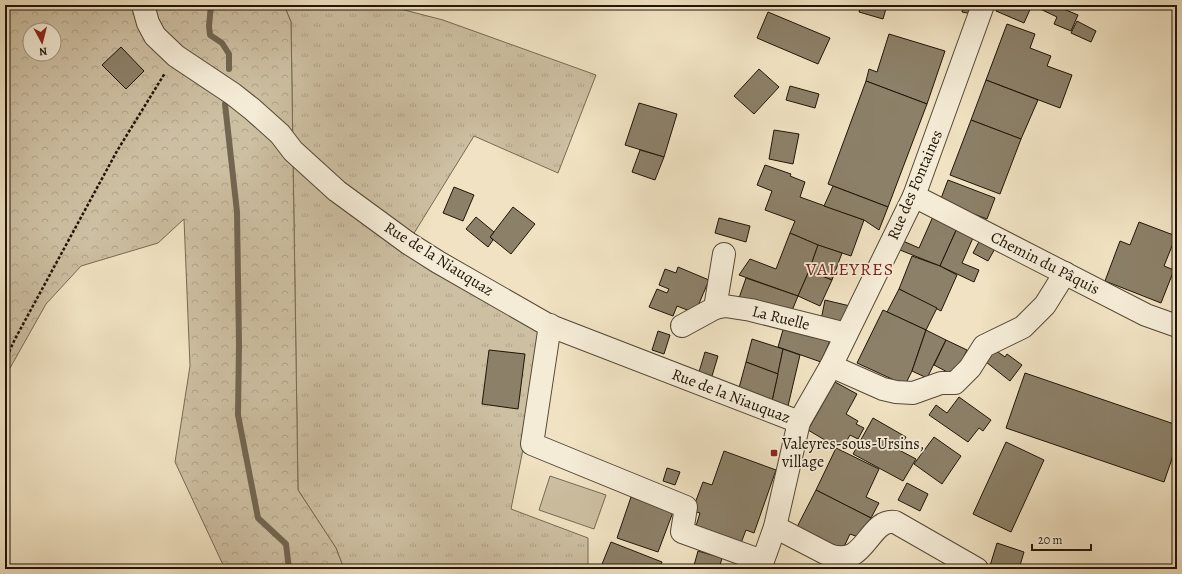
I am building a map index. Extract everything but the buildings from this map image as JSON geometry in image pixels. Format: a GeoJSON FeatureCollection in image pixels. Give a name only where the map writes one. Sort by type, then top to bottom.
{"type":"FeatureCollection","features":[{"type":"Feature","properties":{"kind":"street","name":"Rue de la Niauquaz"},"geometry":{"type":"LineString","coordinates":[[143,5],[148,23],[156,36],[176,56],[233,94],[252,109],[280,134],[293,151],[337,191],[408,243],[438,262],[550,325],[800,422]]}},
{"type":"Feature","properties":{"kind":"street","name":"Rue des Fontaines"},"geometry":{"type":"LineString","coordinates":[[761,565],[775,527],[800,422],[831,366],[914,196],[983,5]]}},
{"type":"Feature","properties":{"kind":"street","name":"Chemin du Pâquis"},"geometry":{"type":"LineString","coordinates":[[914,196],[1146,315],[1177,326]]}},
{"type":"Feature","properties":{"kind":"street"},"geometry":{"type":"LineString","coordinates":[[715,308],[724,254]]}},
{"type":"Feature","properties":{"kind":"street"},"geometry":{"type":"LineString","coordinates":[[831,366],[883,389],[896,392],[913,393],[941,383],[955,383],[970,368],[984,346],[1023,327],[1045,305],[1065,273]]}},
{"type":"Feature","properties":{"kind":"street","name":"La Ruelle"},"geometry":{"type":"LineString","coordinates":[[682,326],[715,308],[725,306],[750,310],[846,334]]}},
{"type":"Feature","properties":{"kind":"street"},"geometry":{"type":"LineString","coordinates":[[550,325],[532,444],[686,507],[682,532],[761,565]]}},
{"type":"Feature","properties":{"kind":"street"},"geometry":{"type":"LineString","coordinates":[[775,527],[829,555],[836,558],[844,558],[857,552],[882,524],[895,522],[978,569]]}},
{"type":"Feature","properties":{"kind":"path"},"geometry":{"type":"LineString","coordinates":[[5,361],[15,339],[117,150],[176,56]]}},
{"type":"Feature","properties":{"kind":"green space"},"geometry":{"type":"Polygon","coordinates":[[[5,5],[284,5],[291,22],[298,490],[336,548],[344,569],[225,569],[175,462],[190,366],[184,219],[158,243],[81,266],[46,304],[5,377],[5,5]]]}},
{"type":"Feature","properties":{"kind":"green space"},"geometry":{"type":"Polygon","coordinates":[[[284,5],[385,5],[443,20],[596,75],[558,173],[474,136],[408,243],[548,325],[511,509],[588,538],[588,569],[344,569],[336,548],[298,490],[291,22],[284,5]]]}},
{"type":"Feature","properties":{"kind":"green space"},"geometry":{"type":"Polygon","coordinates":[[[550,476],[606,495],[594,529],[539,510],[550,476]]]}},
{"type":"Feature","properties":{"kind":"waterway"},"geometry":{"type":"LineString","coordinates":[[211,5],[209,26],[210,35],[222,43],[229,54],[229,69]]}},
{"type":"Feature","properties":{"kind":"waterway"},"geometry":{"type":"LineString","coordinates":[[225,104],[237,212],[239,344],[238,415],[258,518],[286,544],[289,569]]}},
{"type":"Feature","properties":{"kind":"place","name":"Valeyres-sous-Ursins, village"},"geometry":{"type":"Point","coordinates":[774,453]}},
{"type":"Feature","properties":{"kind":"district","name":"VALEYRES"},"geometry":{"type":"Point","coordinates":[850,269]}}]}
